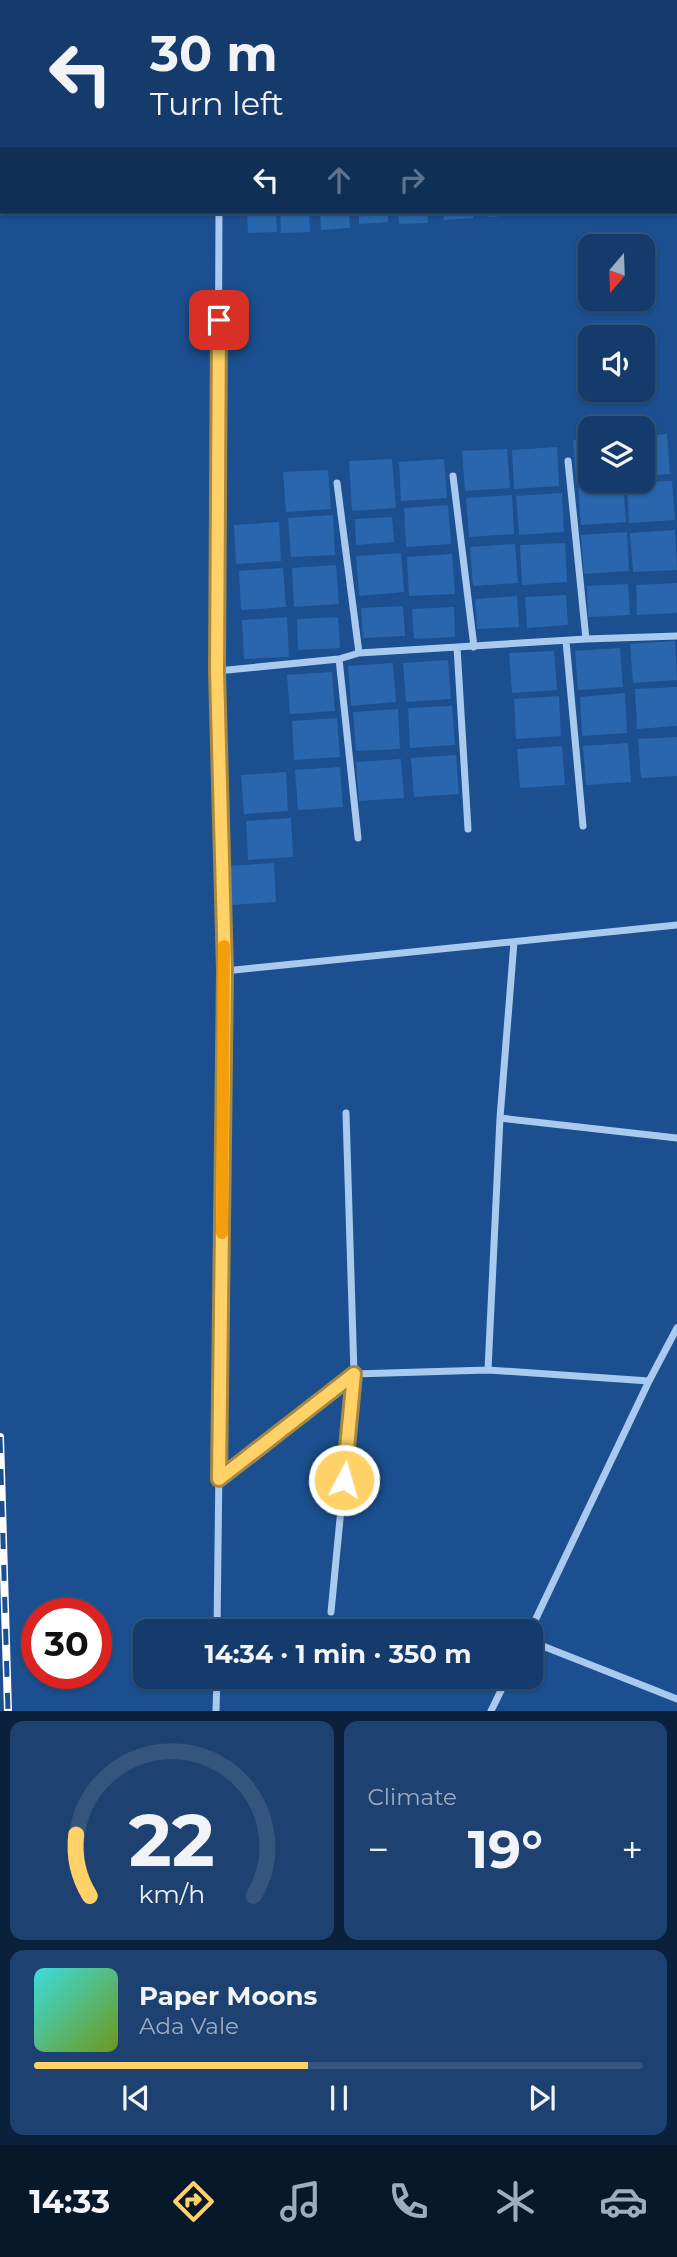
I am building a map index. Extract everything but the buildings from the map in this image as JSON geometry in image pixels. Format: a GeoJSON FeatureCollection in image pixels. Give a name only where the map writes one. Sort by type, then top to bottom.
{"type":"FeatureCollection","features":[{"type":"Feature","properties":{"kind":"street"},"geometry":{"type":"LineString","coordinates":[[217,1619],[225,971],[217,671],[219,214]]}},
{"type":"Feature","properties":{"kind":"street"},"geometry":{"type":"LineString","coordinates":[[568,461],[586,639]]}},
{"type":"Feature","properties":{"kind":"street"},"geometry":{"type":"LineString","coordinates":[[453,476],[474,647]]}},
{"type":"Feature","properties":{"kind":"street"},"geometry":{"type":"LineString","coordinates":[[337,483],[359,653]]}},
{"type":"Feature","properties":{"kind":"street"},"geometry":{"type":"LineString","coordinates":[[217,671],[339,659],[359,653],[677,636]]}},
{"type":"Feature","properties":{"kind":"street"},"geometry":{"type":"LineString","coordinates":[[566,641],[583,826]]}},
{"type":"Feature","properties":{"kind":"street"},"geometry":{"type":"LineString","coordinates":[[457,647],[468,829]]}},
{"type":"Feature","properties":{"kind":"street"},"geometry":{"type":"LineString","coordinates":[[339,659],[358,838]]}},
{"type":"Feature","properties":{"kind":"street"},"geometry":{"type":"LineString","coordinates":[[225,971],[677,925]]}},
{"type":"Feature","properties":{"kind":"street"},"geometry":{"type":"LineString","coordinates":[[488,1370],[500,1118],[514,942]]}},
{"type":"Feature","properties":{"kind":"street"},"geometry":{"type":"LineString","coordinates":[[331,1612],[354,1374],[345,1113]]}},
{"type":"Feature","properties":{"kind":"street"},"geometry":{"type":"LineString","coordinates":[[500,1118],[677,1138]]}},
{"type":"Feature","properties":{"kind":"street"},"geometry":{"type":"LineString","coordinates":[[536,1619],[649,1381],[674,1343],[677,1328]]}},
{"type":"Feature","properties":{"kind":"street"},"geometry":{"type":"LineString","coordinates":[[219,1479],[354,1374],[488,1370],[649,1381]]}},
{"type":"Feature","properties":{"kind":"street"},"geometry":{"type":"LineString","coordinates":[[543,1646],[677,1699]]}},
{"type":"Feature","properties":{"kind":"street"},"geometry":{"type":"LineString","coordinates":[[216,1711],[217,1689]]}},
{"type":"Feature","properties":{"kind":"street"},"geometry":{"type":"LineString","coordinates":[[491,1711],[502,1689]]}},
{"type":"Feature","properties":{"kind":"railway"},"geometry":{"type":"LineString","coordinates":[[0,1437],[8,1711]]}},
{"type":"Feature","properties":{"kind":"slow traffic"},"geometry":{"type":"LineString","coordinates":[[222,1233],[224,946]]}},
{"type":"Feature","properties":{"kind":"route"},"geometry":{"type":"LineString","coordinates":[[219,320],[217,671],[225,971],[219,1479],[354,1374],[344,1480]]}}]}
